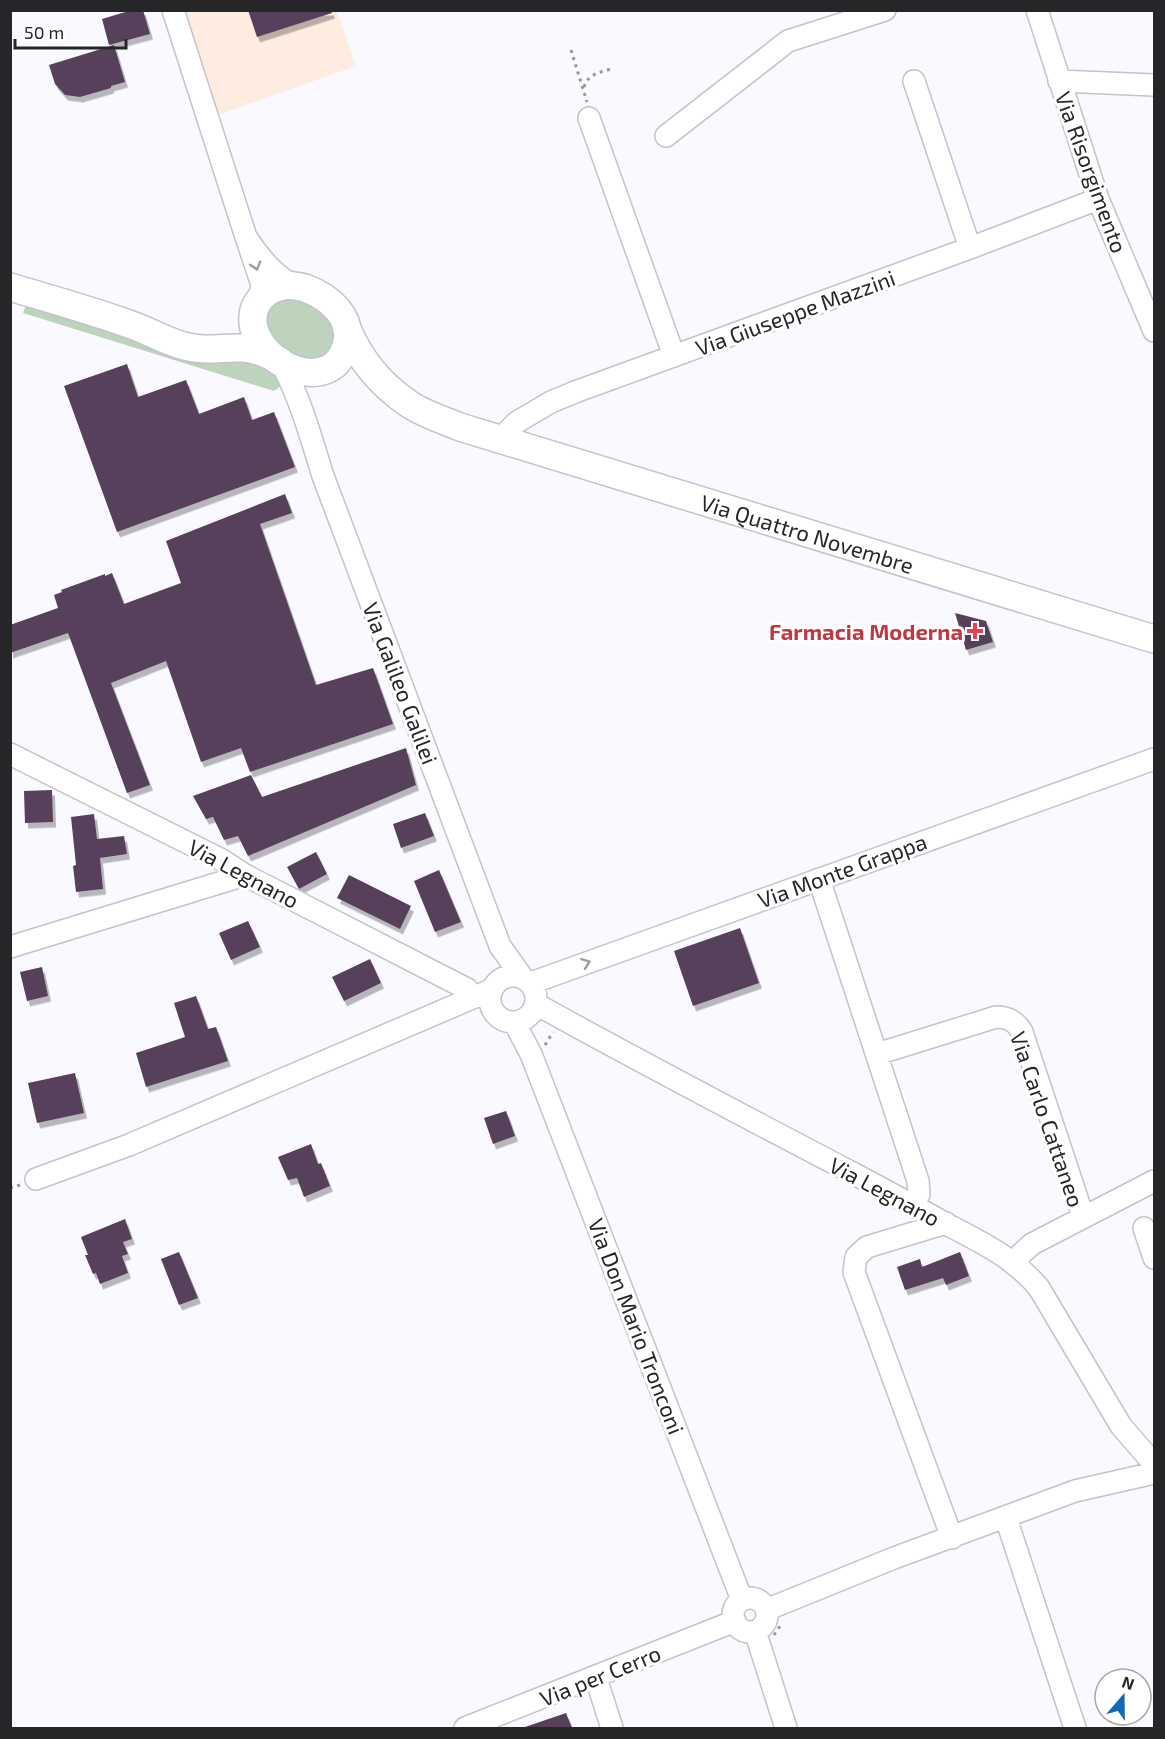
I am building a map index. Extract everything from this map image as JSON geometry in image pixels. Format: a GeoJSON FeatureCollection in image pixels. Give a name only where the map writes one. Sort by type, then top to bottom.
{"type":"FeatureCollection","features":[{"type":"Feature","properties":{"kind":"main road"},"geometry":{"type":"LineString","coordinates":[[10,287],[150,331],[190,347],[218,350],[242,348],[270,355],[299,371],[314,373],[333,366],[342,356],[347,340],[347,329],[342,315],[333,304],[304,288],[286,285],[271,290],[251,314],[237,327],[222,336],[192,339],[150,331]]}},
{"type":"Feature","properties":{"kind":"main road"},"geometry":{"type":"LineString","coordinates":[[257,305],[253,321],[257,338],[268,353],[281,362]]}},
{"type":"Feature","properties":{"kind":"main road","name":"Via Quattro Novembre"},"geometry":{"type":"LineString","coordinates":[[347,329],[356,350],[375,375],[392,390],[410,404],[460,427],[1155,639]]}},
{"type":"Feature","properties":{"kind":"main road","name":"Via Quattro Novembre"},"geometry":{"type":"LineString","coordinates":[[324,370],[335,370],[352,377],[403,414],[419,421],[460,427]]}},
{"type":"Feature","properties":{"kind":"street"},"geometry":{"type":"LineString","coordinates":[[173,10],[262,285],[257,305]]}},
{"type":"Feature","properties":{"kind":"street"},"geometry":{"type":"LineString","coordinates":[[666,136],[788,41],[885,10]]}},
{"type":"Feature","properties":{"kind":"street","name":"Via Risorgimento"},"geometry":{"type":"LineString","coordinates":[[1037,10],[1098,199],[1155,332]]}},
{"type":"Feature","properties":{"kind":"street"},"geometry":{"type":"LineString","coordinates":[[914,81],[970,248]]}},
{"type":"Feature","properties":{"kind":"street"},"geometry":{"type":"LineString","coordinates":[[1059,81],[1155,85]]}},
{"type":"Feature","properties":{"kind":"street"},"geometry":{"type":"LineString","coordinates":[[589,118],[674,356]]}},
{"type":"Feature","properties":{"kind":"street","name":"Via Giuseppe Mazzini"},"geometry":{"type":"LineString","coordinates":[[501,439],[517,422],[551,402],[1098,199]]}},
{"type":"Feature","properties":{"kind":"street"},"geometry":{"type":"LineString","coordinates":[[246,237],[267,266],[284,281],[294,286]]}},
{"type":"Feature","properties":{"kind":"street","name":"Via Galileo Galilei"},"geometry":{"type":"LineString","coordinates":[[281,362],[288,373],[306,419],[323,476],[500,946],[526,980]]}},
{"type":"Feature","properties":{"kind":"street","name":"Via Galileo Galilei"},"geometry":{"type":"LineString","coordinates":[[306,419],[304,403],[307,387],[315,376],[324,370]]}},
{"type":"Feature","properties":{"kind":"street","name":"Via Legnano"},"geometry":{"type":"LineString","coordinates":[[10,754],[222,860],[245,875],[467,989],[488,989]]}},
{"type":"Feature","properties":{"kind":"street","name":"Via Monte Grappa"},"geometry":{"type":"LineString","coordinates":[[526,980],[819,879],[1155,759]]}},
{"type":"Feature","properties":{"kind":"street"},"geometry":{"type":"LineString","coordinates":[[10,947],[245,875]]}},
{"type":"Feature","properties":{"kind":"street"},"geometry":{"type":"LineString","coordinates":[[819,879],[918,1181],[919,1194],[914,1206]]}},
{"type":"Feature","properties":{"kind":"street","name":"Via Galileo Galilei"},"geometry":{"type":"LineString","coordinates":[[488,989],[500,946]]}},
{"type":"Feature","properties":{"kind":"street"},"geometry":{"type":"LineString","coordinates":[[36,1179],[129,1145],[488,989],[506,976],[526,980],[536,993],[527,1014],[499,1017],[494,1012],[488,989]]}},
{"type":"Feature","properties":{"kind":"street","name":"Via Legnano"},"geometry":{"type":"LineString","coordinates":[[527,1014],[597,1039],[946,1223],[1015,1264],[1027,1273],[1039,1288],[1122,1426],[1155,1464]]}},
{"type":"Feature","properties":{"kind":"street","name":"Via Don Mario Tronconi"},"geometry":{"type":"LineString","coordinates":[[527,1014],[531,1054],[742,1600]]}},
{"type":"Feature","properties":{"kind":"street","name":"Via Carlo Cattaneo"},"geometry":{"type":"LineString","coordinates":[[877,1054],[996,1017],[1004,1017],[1018,1025],[1083,1216]]}},
{"type":"Feature","properties":{"kind":"street"},"geometry":{"type":"LineString","coordinates":[[1015,1264],[1021,1254],[1032,1244],[1155,1181]]}},
{"type":"Feature","properties":{"kind":"street"},"geometry":{"type":"LineString","coordinates":[[946,1223],[867,1247],[856,1257],[854,1272],[952,1538]]}},
{"type":"Feature","properties":{"kind":"street"},"geometry":{"type":"LineString","coordinates":[[1144,1228],[1155,1258]]}},
{"type":"Feature","properties":{"kind":"street"},"geometry":{"type":"LineString","coordinates":[[766,1610],[894,1558],[1075,1491],[1155,1473]]}},
{"type":"Feature","properties":{"kind":"street"},"geometry":{"type":"LineString","coordinates":[[1006,1518],[1075,1728]]}},
{"type":"Feature","properties":{"kind":"street"},"geometry":{"type":"LineString","coordinates":[[747,1598],[757,1599],[766,1610],[766,1620],[763,1625],[755,1630],[745,1631],[737,1625],[733,1611],[742,1600],[747,1598]]}},
{"type":"Feature","properties":{"kind":"street","name":"Via per Cerro"},"geometry":{"type":"LineString","coordinates":[[465,1728],[735,1621]]}},
{"type":"Feature","properties":{"kind":"street"},"geometry":{"type":"LineString","coordinates":[[755,1630],[786,1728]]}},
{"type":"Feature","properties":{"kind":"street"},"geometry":{"type":"LineString","coordinates":[[596,1678],[612,1728]]}},
{"type":"Feature","properties":{"kind":"path"},"geometry":{"type":"LineString","coordinates":[[571,50],[584,91],[589,118]]}},
{"type":"Feature","properties":{"kind":"path"},"geometry":{"type":"LineString","coordinates":[[584,91],[586,81],[590,76],[614,68]]}},
{"type":"Feature","properties":{"kind":"shaded area"},"geometry":{"type":"Polygon","coordinates":[[[183,11],[337,11],[356,66],[218,115],[183,11]]]}},
{"type":"Feature","properties":{"kind":"green space"},"geometry":{"type":"Polygon","coordinates":[[[293,294],[332,318],[337,347],[313,363],[284,352],[264,327],[266,307],[293,294]]]}},
{"type":"Feature","properties":{"kind":"green space"},"geometry":{"type":"Polygon","coordinates":[[[27,302],[265,360],[284,384],[274,391],[23,313],[27,302]]]}},
{"type":"Feature","properties":{"kind":"building"},"geometry":{"type":"Polygon","coordinates":[[[132,10],[143,10],[150,34],[109,45],[102,19],[132,10]]]}},
{"type":"Feature","properties":{"kind":"building"},"geometry":{"type":"Polygon","coordinates":[[[248,10],[331,10],[332,13],[257,37],[248,10]]]}},
{"type":"Feature","properties":{"kind":"building"},"geometry":{"type":"Polygon","coordinates":[[[114,45],[125,82],[80,97],[65,95],[55,84],[49,65],[114,45]]]}},
{"type":"Feature","properties":{"kind":"building"},"geometry":{"type":"Polygon","coordinates":[[[127,364],[138,397],[186,380],[199,414],[244,397],[252,420],[274,412],[295,467],[117,532],[64,386],[127,364]]]}},
{"type":"Feature","properties":{"kind":"building"},"geometry":{"type":"Polygon","coordinates":[[[285,494],[292,513],[260,524],[316,685],[373,668],[393,724],[250,772],[241,748],[201,762],[166,661],[111,683],[150,785],[127,793],[68,633],[10,653],[10,625],[58,608],[54,595],[62,592],[61,590],[105,574],[105,576],[112,573],[124,604],[181,583],[166,541],[285,494]]]}},
{"type":"Feature","properties":{"kind":"building","name":"Farmacia Moderna"},"geometry":{"type":"Polygon","coordinates":[[[955,613],[986,621],[993,642],[966,650],[955,613]]]}},
{"type":"Feature","properties":{"kind":"building"},"geometry":{"type":"Polygon","coordinates":[[[406,748],[416,785],[248,856],[238,836],[224,840],[213,817],[206,819],[193,796],[251,775],[262,797],[406,748]]]}},
{"type":"Feature","properties":{"kind":"building"},"geometry":{"type":"Polygon","coordinates":[[[52,790],[53,822],[25,823],[24,791],[52,790]]]}},
{"type":"Feature","properties":{"kind":"building"},"geometry":{"type":"Polygon","coordinates":[[[425,813],[434,836],[401,848],[393,824],[425,813]]]}},
{"type":"Feature","properties":{"kind":"building"},"geometry":{"type":"Polygon","coordinates":[[[94,814],[97,839],[124,836],[127,854],[100,858],[103,889],[76,892],[71,817],[94,814]]]}},
{"type":"Feature","properties":{"kind":"building"},"geometry":{"type":"Polygon","coordinates":[[[316,852],[327,874],[299,889],[287,867],[316,852]]]}},
{"type":"Feature","properties":{"kind":"building"},"geometry":{"type":"Polygon","coordinates":[[[439,870],[461,922],[435,932],[414,881],[439,870]]]}},
{"type":"Feature","properties":{"kind":"building"},"geometry":{"type":"Polygon","coordinates":[[[349,875],[411,906],[400,929],[337,898],[349,875]]]}},
{"type":"Feature","properties":{"kind":"building"},"geometry":{"type":"Polygon","coordinates":[[[248,921],[260,947],[231,960],[219,933],[248,921]]]}},
{"type":"Feature","properties":{"kind":"building"},"geometry":{"type":"Polygon","coordinates":[[[740,928],[759,983],[693,1006],[674,951],[740,928]]]}},
{"type":"Feature","properties":{"kind":"building"},"geometry":{"type":"Polygon","coordinates":[[[370,959],[381,983],[344,1001],[332,977],[370,959]]]}},
{"type":"Feature","properties":{"kind":"building"},"geometry":{"type":"Polygon","coordinates":[[[42,967],[48,996],[27,1001],[20,972],[42,967]]]}},
{"type":"Feature","properties":{"kind":"building"},"geometry":{"type":"Polygon","coordinates":[[[196,996],[208,1029],[216,1027],[228,1061],[146,1087],[136,1053],[185,1037],[174,1003],[196,996]]]}},
{"type":"Feature","properties":{"kind":"building"},"geometry":{"type":"Polygon","coordinates":[[[75,1073],[84,1113],[37,1123],[28,1083],[75,1073]]]}},
{"type":"Feature","properties":{"kind":"building"},"geometry":{"type":"Polygon","coordinates":[[[506,1111],[515,1136],[493,1144],[484,1118],[506,1111]]]}},
{"type":"Feature","properties":{"kind":"building"},"geometry":{"type":"Polygon","coordinates":[[[311,1144],[318,1164],[321,1163],[330,1186],[304,1197],[297,1178],[288,1180],[278,1157],[311,1144]]]}},
{"type":"Feature","properties":{"kind":"building"},"geometry":{"type":"Polygon","coordinates":[[[125,1219],[132,1239],[123,1242],[128,1254],[122,1256],[128,1273],[100,1284],[85,1255],[88,1255],[81,1237],[125,1219]]]}},
{"type":"Feature","properties":{"kind":"building"},"geometry":{"type":"Polygon","coordinates":[[[179,1252],[198,1298],[179,1305],[161,1259],[179,1252]]]}},
{"type":"Feature","properties":{"kind":"building"},"geometry":{"type":"Polygon","coordinates":[[[960,1252],[969,1276],[946,1285],[943,1278],[905,1290],[897,1267],[920,1259],[922,1267],[960,1252]]]}},
{"type":"Feature","properties":{"kind":"building"},"geometry":{"type":"Polygon","coordinates":[[[566,1713],[572,1728],[525,1727],[566,1713]]]}},
{"type":"Feature","properties":{"kind":"place","name":"Farmacia Moderna"},"geometry":{"type":"Point","coordinates":[975,631]}}]}
